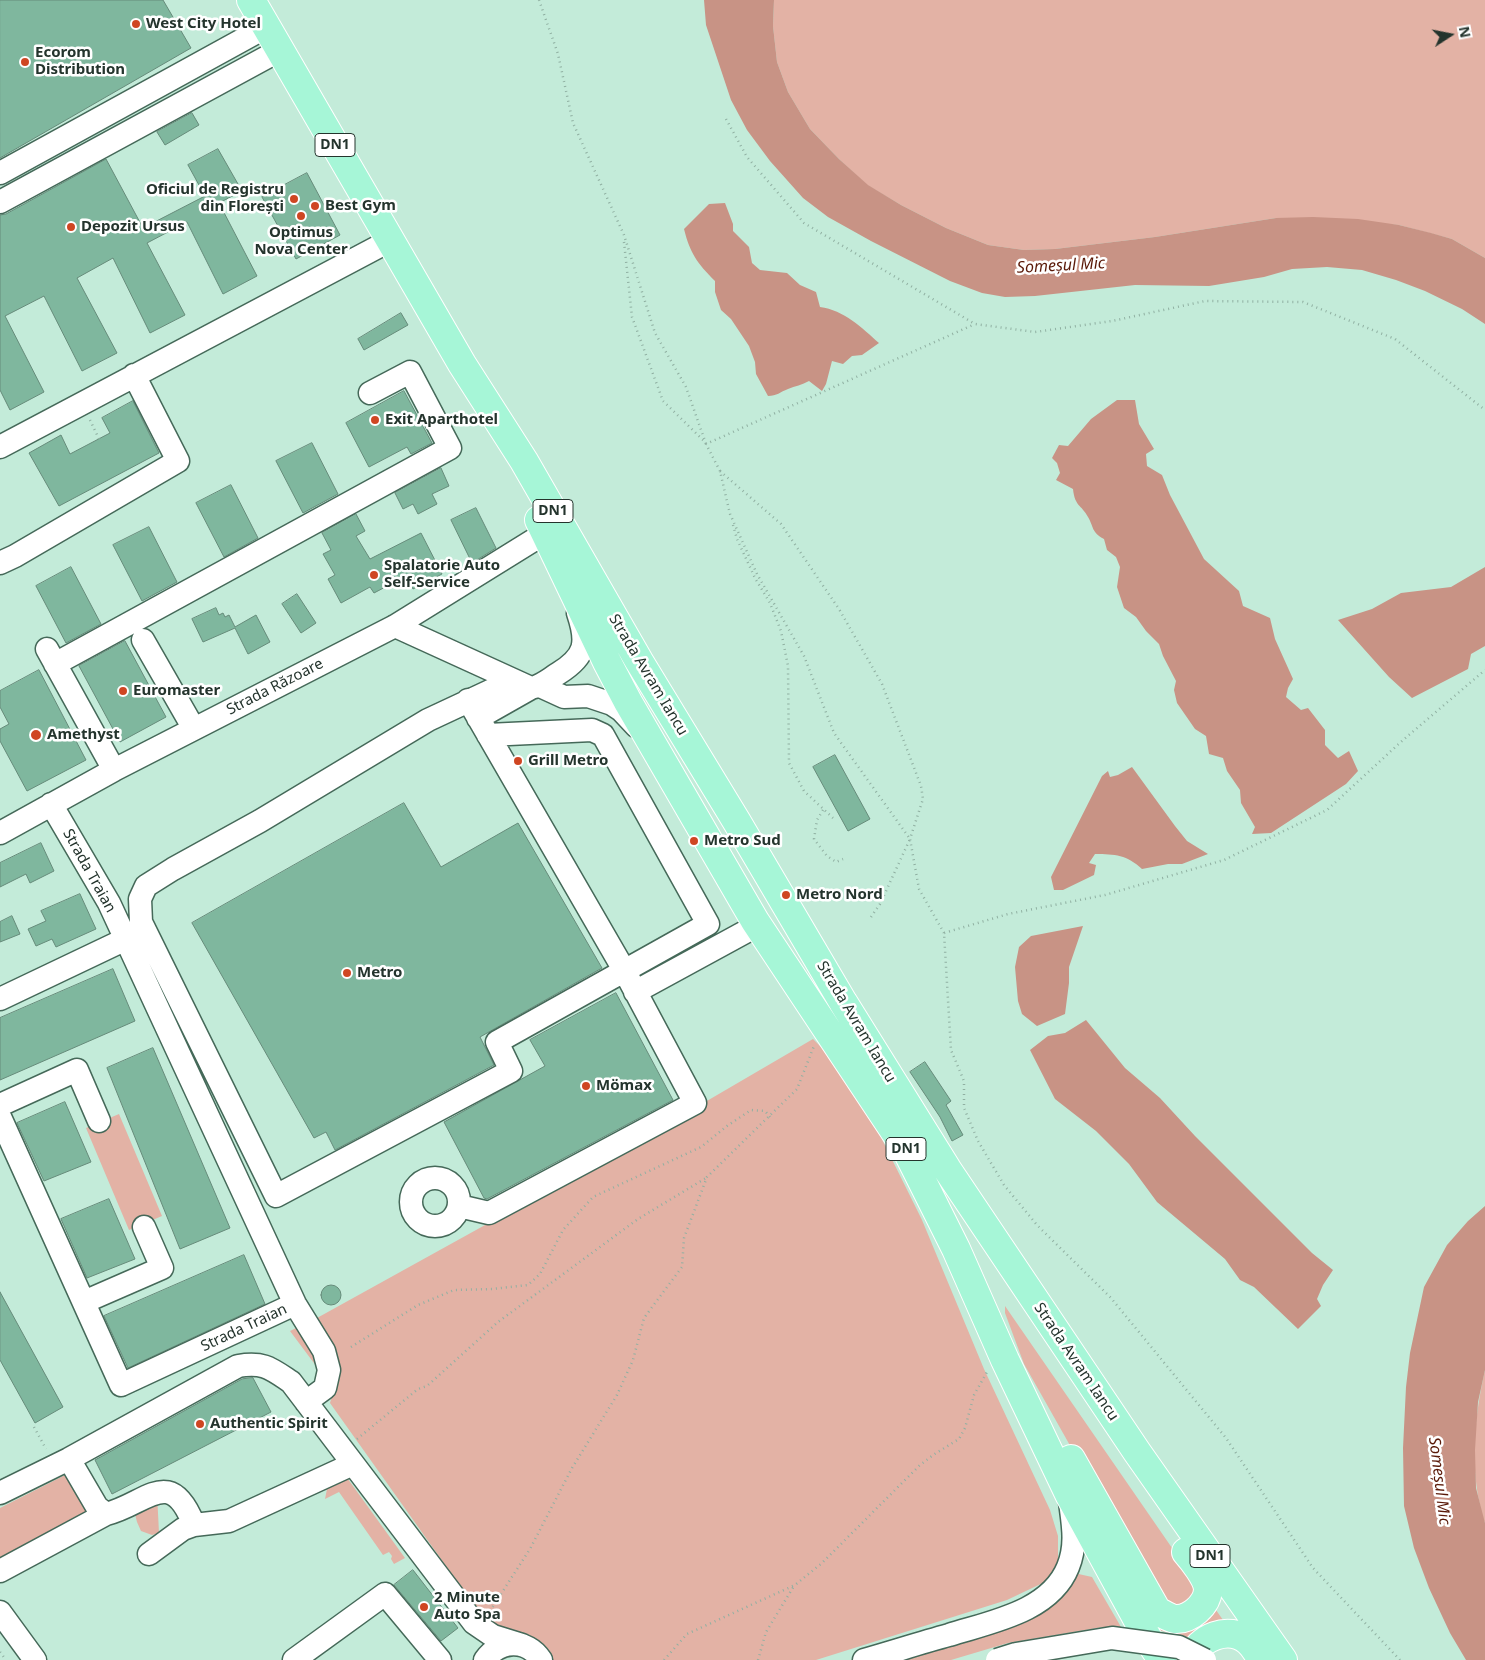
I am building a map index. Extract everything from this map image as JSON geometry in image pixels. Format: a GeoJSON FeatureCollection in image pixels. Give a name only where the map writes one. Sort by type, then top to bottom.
{"type":"FeatureCollection","features":[{"type":"Feature","properties":{"kind":"main road","name":"Strada Avram Iancu"},"geometry":{"type":"LineString","coordinates":[[251,0],[462,364],[524,462],[639,661],[843,1002],[946,1169],[1138,1452],[1283,1660]]}},
{"type":"Feature","properties":{"kind":"main road","name":"Strada Avram Iancu"},"geometry":{"type":"LineString","coordinates":[[462,364],[611,671],[758,925],[905,1147],[956,1249],[998,1363],[1147,1637],[1162,1660]]}},
{"type":"Feature","properties":{"kind":"main road"},"geometry":{"type":"LineString","coordinates":[[998,1363],[1038,1401],[1157,1611],[1175,1619],[1190,1616],[1203,1605],[1208,1589],[1202,1573],[1063,1374],[1024,1284]]}},
{"type":"Feature","properties":{"kind":"main road"},"geometry":{"type":"LineString","coordinates":[[1191,1660],[1200,1646],[1217,1634],[1234,1634],[1248,1641],[1262,1660]]}},
{"type":"Feature","properties":{"kind":"street"},"geometry":{"type":"LineString","coordinates":[[0,173],[266,27]]}},
{"type":"Feature","properties":{"kind":"street"},"geometry":{"type":"LineString","coordinates":[[0,202],[280,50]]}},
{"type":"Feature","properties":{"kind":"street"},"geometry":{"type":"LineString","coordinates":[[0,447],[391,240]]}},
{"type":"Feature","properties":{"kind":"street"},"geometry":{"type":"LineString","coordinates":[[114,770],[51,656],[450,448],[410,372],[370,393]]}},
{"type":"Feature","properties":{"kind":"street"},"geometry":{"type":"LineString","coordinates":[[0,563],[178,461],[134,375]]}},
{"type":"Feature","properties":{"kind":"street","name":"Strada Răzoare"},"geometry":{"type":"LineString","coordinates":[[0,833],[114,770],[395,626],[545,534]]}},
{"type":"Feature","properties":{"kind":"street"},"geometry":{"type":"LineString","coordinates":[[478,718],[505,684],[535,687],[572,666],[582,654],[582,624],[572,589]]}},
{"type":"Feature","properties":{"kind":"street"},"geometry":{"type":"LineString","coordinates":[[395,626],[535,687],[564,697],[588,696],[612,704],[621,710],[653,744]]}},
{"type":"Feature","properties":{"kind":"street"},"geometry":{"type":"LineString","coordinates":[[143,640],[194,729]]}},
{"type":"Feature","properties":{"kind":"street"},"geometry":{"type":"LineString","coordinates":[[559,673],[611,671]]}},
{"type":"Feature","properties":{"kind":"street"},"geometry":{"type":"LineString","coordinates":[[588,696],[611,671]]}},
{"type":"Feature","properties":{"kind":"street"},"geometry":{"type":"LineString","coordinates":[[459,1206],[489,1213],[695,1103],[624,970],[478,718]]}},
{"type":"Feature","properties":{"kind":"street"},"geometry":{"type":"LineString","coordinates":[[478,718],[592,730],[603,735],[708,924],[497,1042],[511,1071],[276,1196],[142,922],[140,900],[146,886],[173,869],[260,821],[428,720],[478,718]]}},
{"type":"Feature","properties":{"kind":"street","name":"Strada Traian"},"geometry":{"type":"LineString","coordinates":[[0,1117],[121,1384],[296,1304],[109,903],[51,804]]}},
{"type":"Feature","properties":{"kind":"street"},"geometry":{"type":"LineString","coordinates":[[635,992],[758,925]]}},
{"type":"Feature","properties":{"kind":"street"},"geometry":{"type":"LineString","coordinates":[[0,999],[126,939]]}},
{"type":"Feature","properties":{"kind":"street"},"geometry":{"type":"LineString","coordinates":[[0,1104],[77,1070],[99,1121]]}},
{"type":"Feature","properties":{"kind":"street"},"geometry":{"type":"LineString","coordinates":[[84,1302],[162,1268],[144,1227]]}},
{"type":"Feature","properties":{"kind":"street"},"geometry":{"type":"LineString","coordinates":[[296,1304],[324,1351],[329,1370],[325,1388],[306,1402]]}},
{"type":"Feature","properties":{"kind":"street"},"geometry":{"type":"LineString","coordinates":[[0,1492],[62,1462],[238,1366],[253,1364],[267,1366],[290,1382],[477,1625],[493,1636],[531,1649],[541,1660]]}},
{"type":"Feature","properties":{"kind":"street"},"geometry":{"type":"LineString","coordinates":[[149,1554],[183,1529],[194,1525],[229,1521],[348,1457]]}},
{"type":"Feature","properties":{"kind":"street"},"geometry":{"type":"LineString","coordinates":[[62,1462],[97,1508],[106,1514]]}},
{"type":"Feature","properties":{"kind":"street"},"geometry":{"type":"LineString","coordinates":[[0,1571],[106,1514],[117,1511],[158,1491],[172,1493],[182,1501],[194,1525]]}},
{"type":"Feature","properties":{"kind":"street"},"geometry":{"type":"LineString","coordinates":[[864,1660],[1009,1616],[1044,1598],[1062,1578],[1068,1567],[1073,1550],[1074,1533],[1069,1494]]}},
{"type":"Feature","properties":{"kind":"street"},"geometry":{"type":"LineString","coordinates":[[294,1660],[385,1594],[440,1660]]}},
{"type":"Feature","properties":{"kind":"street"},"geometry":{"type":"LineString","coordinates":[[0,1612],[35,1660]]}},
{"type":"Feature","properties":{"kind":"street"},"geometry":{"type":"LineString","coordinates":[[477,1625],[480,1649],[485,1660],[497,1647],[514,1643],[522,1645]]}},
{"type":"Feature","properties":{"kind":"street"},"geometry":{"type":"LineString","coordinates":[[997,1660],[1016,1654],[1112,1638],[1179,1647],[1206,1660]]}},
{"type":"Feature","properties":{"kind":"path"},"geometry":{"type":"LineString","coordinates":[[539,0],[558,54],[573,123],[624,235],[655,333],[686,387],[706,444],[720,471],[737,539],[755,578],[770,603],[781,631],[788,666],[788,763],[804,791],[833,818]]}},
{"type":"Feature","properties":{"kind":"path"},"geometry":{"type":"LineString","coordinates":[[726,119],[747,157],[804,223],[975,324],[1035,332],[1112,321],[1205,302],[1304,302],[1395,339],[1485,410]]}},
{"type":"Feature","properties":{"kind":"path"},"geometry":{"type":"LineString","coordinates":[[624,235],[632,317],[662,401],[706,444]]}},
{"type":"Feature","properties":{"kind":"path"},"geometry":{"type":"LineString","coordinates":[[706,444],[975,324]]}},
{"type":"Feature","properties":{"kind":"path"},"geometry":{"type":"LineString","coordinates":[[720,471],[781,524],[839,609],[882,684],[921,786],[924,799],[910,839],[880,904],[871,917]]}},
{"type":"Feature","properties":{"kind":"path"},"geometry":{"type":"LineString","coordinates":[[731,516],[758,574],[804,656],[834,733],[910,839],[919,889],[944,933],[951,1050],[964,1081],[964,1108],[978,1141],[1004,1185],[1037,1225],[1111,1298],[1226,1438],[1312,1568],[1400,1660]]}},
{"type":"Feature","properties":{"kind":"path"},"geometry":{"type":"LineString","coordinates":[[944,933],[1008,914],[1105,895],[1224,860],[1327,810],[1403,740],[1485,670]]}},
{"type":"Feature","properties":{"kind":"path"},"geometry":{"type":"LineString","coordinates":[[823,810],[817,820],[814,839],[827,856],[836,862],[843,859]]}},
{"type":"Feature","properties":{"kind":"path"},"geometry":{"type":"LineString","coordinates":[[348,1457],[418,1389],[427,1386],[498,1322],[638,1219],[707,1177],[797,1090],[816,1041]]}},
{"type":"Feature","properties":{"kind":"path"},"geometry":{"type":"LineString","coordinates":[[351,1347],[418,1305],[454,1290],[492,1289],[528,1285],[540,1274],[563,1230],[593,1197],[701,1148],[750,1110],[764,1111],[770,1118]]}},
{"type":"Feature","properties":{"kind":"path"},"geometry":{"type":"LineString","coordinates":[[477,1625],[530,1549],[572,1468],[617,1395],[633,1360],[644,1318],[682,1267],[684,1238],[707,1177]]}},
{"type":"Feature","properties":{"kind":"path"},"geometry":{"type":"LineString","coordinates":[[664,1660],[688,1634],[795,1585],[822,1563],[919,1466],[959,1439],[965,1428],[974,1395],[998,1363]]}},
{"type":"Feature","properties":{"kind":"path"},"geometry":{"type":"LineString","coordinates":[[34,1427],[62,1462]]}},
{"type":"Feature","properties":{"kind":"path"},"geometry":{"type":"LineString","coordinates":[[758,1660],[766,1632],[795,1585]]}},
{"type":"Feature","properties":{"kind":"path"},"geometry":{"type":"LineString","coordinates":[[0,1652],[6,1660]]}},
{"type":"Feature","properties":{"kind":"shaded area"},"geometry":{"type":"Polygon","coordinates":[[[774,0],[1485,0],[1485,258],[1452,239],[1399,225],[1276,218],[1155,237],[1055,249],[1024,250],[988,245],[946,228],[867,185],[810,129],[788,92],[777,62],[773,26],[774,0]]]}},
{"type":"Feature","properties":{"kind":"shaded area"},"geometry":{"type":"Polygon","coordinates":[[[813,1039],[821,1047],[871,1117],[922,1220],[984,1369],[1050,1510],[1058,1536],[1058,1562],[1049,1580],[1007,1600],[816,1660],[547,1660],[480,1614],[330,1403],[334,1390],[290,1331],[317,1318],[664,1126],[813,1039]]]}},
{"type":"Feature","properties":{"kind":"shaded area"},"geometry":{"type":"Polygon","coordinates":[[[119,1114],[162,1216],[129,1230],[86,1128],[119,1114]]]}},
{"type":"Feature","properties":{"kind":"shaded area"},"geometry":{"type":"Polygon","coordinates":[[[1005,1306],[1190,1574],[1197,1591],[1187,1607],[1159,1603],[1024,1364],[1005,1313],[1005,1306]]]}},
{"type":"Feature","properties":{"kind":"shaded area"},"geometry":{"type":"Polygon","coordinates":[[[1485,1370],[1485,1523],[1475,1472],[1475,1438],[1476,1420],[1485,1370]]]}},
{"type":"Feature","properties":{"kind":"shaded area"},"geometry":{"type":"Polygon","coordinates":[[[77,1469],[97,1507],[0,1558],[0,1508],[77,1469]]]}},
{"type":"Feature","properties":{"kind":"shaded area"},"geometry":{"type":"Polygon","coordinates":[[[345,1475],[405,1558],[394,1564],[389,1552],[383,1555],[339,1492],[325,1499],[328,1484],[345,1475]]]}},
{"type":"Feature","properties":{"kind":"shaded area"},"geometry":{"type":"Polygon","coordinates":[[[157,1493],[159,1533],[152,1535],[141,1531],[134,1510],[157,1493]]]}},
{"type":"Feature","properties":{"kind":"shaded area"},"geometry":{"type":"Polygon","coordinates":[[[1074,1573],[1092,1577],[1121,1627],[1103,1627],[1008,1643],[951,1660],[894,1660],[1074,1573]]]}},
{"type":"Feature","properties":{"kind":"shaded area"},"geometry":{"type":"Polygon","coordinates":[[[1211,1603],[1228,1627],[1192,1639],[1158,1630],[1154,1621],[1211,1603]]]}},
{"type":"Feature","properties":{"kind":"water","name":"Someșul Mic"},"geometry":{"type":"Polygon","coordinates":[[[704,0],[774,0],[773,26],[777,62],[788,92],[810,129],[868,185],[901,205],[946,228],[988,245],[1024,250],[1055,249],[1155,237],[1276,218],[1358,219],[1399,225],[1452,239],[1485,258],[1485,324],[1462,309],[1425,291],[1396,280],[1362,270],[1327,267],[1292,269],[1264,277],[1209,286],[1135,285],[1035,296],[1005,297],[982,293],[950,281],[828,217],[803,198],[770,161],[747,130],[731,100],[706,25],[704,0]]]}},
{"type":"Feature","properties":{"kind":"water"},"geometry":{"type":"Polygon","coordinates":[[[725,203],[733,224],[733,231],[749,247],[752,263],[760,270],[787,273],[800,285],[816,292],[820,307],[845,316],[879,343],[862,355],[852,356],[843,364],[832,361],[826,384],[822,391],[809,381],[776,395],[768,396],[756,374],[755,362],[749,346],[731,319],[721,310],[715,292],[715,281],[703,269],[695,257],[684,229],[709,204],[725,203]]]}},
{"type":"Feature","properties":{"kind":"water"},"geometry":{"type":"Polygon","coordinates":[[[1117,400],[1135,400],[1139,424],[1154,449],[1146,454],[1147,466],[1162,475],[1170,495],[1204,559],[1239,591],[1243,606],[1270,618],[1275,639],[1293,679],[1286,697],[1301,710],[1308,708],[1325,730],[1325,745],[1338,758],[1349,751],[1358,771],[1346,784],[1271,833],[1252,834],[1255,827],[1241,803],[1240,790],[1227,771],[1223,758],[1209,754],[1206,736],[1195,729],[1177,703],[1174,690],[1176,681],[1159,644],[1136,617],[1124,608],[1117,587],[1120,567],[1116,557],[1107,550],[1104,539],[1095,532],[1077,502],[1073,489],[1056,480],[1060,473],[1057,463],[1052,458],[1059,445],[1068,446],[1091,419],[1117,400]]]}},
{"type":"Feature","properties":{"kind":"water"},"geometry":{"type":"Polygon","coordinates":[[[1485,567],[1485,646],[1471,654],[1468,669],[1412,698],[1389,677],[1338,620],[1372,609],[1401,593],[1451,587],[1485,567]]]}},
{"type":"Feature","properties":{"kind":"water"},"geometry":{"type":"Polygon","coordinates":[[[1132,767],[1187,841],[1208,854],[1182,864],[1168,864],[1142,869],[1120,856],[1095,854],[1089,863],[1096,865],[1094,875],[1063,890],[1054,890],[1051,877],[1102,776],[1108,771],[1110,777],[1118,775],[1132,767]]]}},
{"type":"Feature","properties":{"kind":"water"},"geometry":{"type":"Polygon","coordinates":[[[1083,926],[1069,967],[1065,1014],[1037,1026],[1022,1014],[1018,1001],[1015,967],[1019,947],[1031,936],[1083,926]]]}},
{"type":"Feature","properties":{"kind":"water"},"geometry":{"type":"Polygon","coordinates":[[[1086,1020],[1125,1068],[1160,1098],[1195,1136],[1312,1253],[1333,1270],[1323,1285],[1317,1299],[1321,1306],[1298,1329],[1254,1287],[1240,1280],[1225,1259],[1157,1202],[1129,1164],[1096,1131],[1055,1099],[1030,1050],[1048,1036],[1065,1033],[1086,1020]]]}},
{"type":"Feature","properties":{"kind":"water","name":"Someșul Mic"},"geometry":{"type":"Polygon","coordinates":[[[1485,1206],[1485,1370],[1478,1402],[1475,1450],[1476,1488],[1485,1523],[1485,1660],[1466,1660],[1450,1633],[1429,1588],[1414,1548],[1404,1506],[1403,1448],[1410,1353],[1424,1287],[1447,1245],[1468,1221],[1485,1206]]]}},
{"type":"Feature","properties":{"kind":"building"},"geometry":{"type":"Polygon","coordinates":[[[0,0],[163,0],[191,48],[0,158],[0,0]]]}},
{"type":"Feature","properties":{"kind":"building"},"geometry":{"type":"Polygon","coordinates":[[[192,113],[199,125],[165,145],[157,132],[192,113]]]}},
{"type":"Feature","properties":{"kind":"building"},"geometry":{"type":"Polygon","coordinates":[[[218,149],[242,191],[219,203],[257,276],[223,294],[187,222],[147,243],[185,315],[150,333],[113,258],[77,278],[117,353],[82,371],[44,296],[5,316],[44,392],[10,410],[0,390],[0,215],[6,214],[106,159],[143,228],[205,196],[188,165],[218,149]]]}},
{"type":"Feature","properties":{"kind":"building","name":"Optimus Nova Center"},"geometry":{"type":"Polygon","coordinates":[[[307,173],[340,235],[296,259],[262,197],[307,173]]]}},
{"type":"Feature","properties":{"kind":"building"},"geometry":{"type":"Polygon","coordinates":[[[401,313],[408,325],[364,350],[358,339],[401,313]]]}},
{"type":"Feature","properties":{"kind":"building"},"geometry":{"type":"Polygon","coordinates":[[[404,391],[432,443],[411,454],[407,447],[369,467],[346,423],[404,391]]]}},
{"type":"Feature","properties":{"kind":"building"},"geometry":{"type":"Polygon","coordinates":[[[133,401],[159,453],[59,506],[29,453],[61,435],[70,454],[110,433],[102,418],[133,401]]]}},
{"type":"Feature","properties":{"kind":"building"},"geometry":{"type":"Polygon","coordinates":[[[312,443],[338,494],[303,513],[276,461],[312,443]]]}},
{"type":"Feature","properties":{"kind":"building"},"geometry":{"type":"Polygon","coordinates":[[[441,468],[449,486],[432,494],[437,504],[418,514],[413,504],[403,509],[395,493],[441,468]]]}},
{"type":"Feature","properties":{"kind":"building"},"geometry":{"type":"Polygon","coordinates":[[[231,485],[258,538],[224,557],[196,503],[231,485]]]}},
{"type":"Feature","properties":{"kind":"building"},"geometry":{"type":"Polygon","coordinates":[[[476,508],[496,548],[472,563],[451,520],[476,508]]]}},
{"type":"Feature","properties":{"kind":"building"},"geometry":{"type":"Polygon","coordinates":[[[356,514],[365,531],[356,536],[370,559],[421,533],[442,574],[413,589],[406,576],[374,593],[370,587],[341,603],[328,579],[335,575],[323,554],[331,550],[322,533],[356,514]]]}},
{"type":"Feature","properties":{"kind":"building"},"geometry":{"type":"Polygon","coordinates":[[[149,527],[177,582],[142,601],[113,545],[149,527]]]}},
{"type":"Feature","properties":{"kind":"building"},"geometry":{"type":"Polygon","coordinates":[[[71,567],[101,624],[66,643],[36,586],[71,567]]]}},
{"type":"Feature","properties":{"kind":"building"},"geometry":{"type":"Polygon","coordinates":[[[297,594],[316,623],[301,633],[282,604],[297,594]]]}},
{"type":"Feature","properties":{"kind":"building"},"geometry":{"type":"Polygon","coordinates":[[[216,608],[219,615],[223,613],[225,617],[229,615],[235,627],[256,615],[270,642],[248,654],[235,628],[203,642],[192,619],[216,608]]]}},
{"type":"Feature","properties":{"kind":"building","name":"Euromaster"},"geometry":{"type":"Polygon","coordinates":[[[125,641],[166,717],[120,742],[79,666],[125,641]]]}},
{"type":"Feature","properties":{"kind":"building","name":"Amethyst"},"geometry":{"type":"Polygon","coordinates":[[[39,670],[86,760],[27,791],[0,741],[0,729],[9,724],[0,707],[0,691],[39,670]]]}},
{"type":"Feature","properties":{"kind":"building"},"geometry":{"type":"Polygon","coordinates":[[[835,755],[870,819],[848,831],[813,767],[835,755]]]}},
{"type":"Feature","properties":{"kind":"building","name":"Metro"},"geometry":{"type":"Polygon","coordinates":[[[404,803],[441,867],[518,823],[602,968],[480,1037],[494,1065],[335,1150],[326,1132],[314,1138],[192,923],[404,803]]]}},
{"type":"Feature","properties":{"kind":"building"},"geometry":{"type":"Polygon","coordinates":[[[41,843],[54,871],[30,883],[26,874],[0,887],[0,863],[41,843]]]}},
{"type":"Feature","properties":{"kind":"building"},"geometry":{"type":"Polygon","coordinates":[[[80,894],[96,929],[56,947],[52,939],[36,946],[28,929],[46,921],[41,911],[80,894]]]}},
{"type":"Feature","properties":{"kind":"building"},"geometry":{"type":"Polygon","coordinates":[[[12,916],[20,934],[0,942],[0,922],[12,916]]]}},
{"type":"Feature","properties":{"kind":"building"},"geometry":{"type":"Polygon","coordinates":[[[113,969],[135,1021],[0,1080],[0,1018],[113,969]]]}},
{"type":"Feature","properties":{"kind":"building","name":"Mömax"},"geometry":{"type":"Polygon","coordinates":[[[616,993],[673,1100],[487,1199],[484,1198],[444,1122],[545,1066],[530,1040],[616,993]]]}},
{"type":"Feature","properties":{"kind":"building"},"geometry":{"type":"Polygon","coordinates":[[[153,1048],[230,1228],[180,1249],[107,1068],[153,1048]]]}},
{"type":"Feature","properties":{"kind":"building"},"geometry":{"type":"Polygon","coordinates":[[[925,1062],[951,1101],[946,1105],[963,1135],[952,1141],[940,1117],[910,1072],[925,1062]]]}},
{"type":"Feature","properties":{"kind":"building"},"geometry":{"type":"Polygon","coordinates":[[[65,1102],[91,1162],[44,1181],[17,1123],[65,1102]]]}},
{"type":"Feature","properties":{"kind":"building"},"geometry":{"type":"Polygon","coordinates":[[[109,1199],[135,1259],[87,1278],[61,1219],[109,1199]]]}},
{"type":"Feature","properties":{"kind":"building"},"geometry":{"type":"Polygon","coordinates":[[[244,1255],[265,1304],[128,1368],[104,1316],[244,1255]]]}},
{"type":"Feature","properties":{"kind":"building"},"geometry":{"type":"Polygon","coordinates":[[[331,1285],[338,1288],[341,1295],[338,1302],[331,1305],[324,1302],[321,1295],[324,1288],[331,1285]]]}},
{"type":"Feature","properties":{"kind":"building"},"geometry":{"type":"Polygon","coordinates":[[[0,1292],[63,1407],[35,1423],[0,1360],[0,1292]]]}},
{"type":"Feature","properties":{"kind":"building"},"geometry":{"type":"Polygon","coordinates":[[[253,1378],[271,1412],[112,1494],[95,1460],[242,1379],[253,1378]]]}},
{"type":"Feature","properties":{"kind":"building","name":"2 Minute Auto Spa"},"geometry":{"type":"Polygon","coordinates":[[[413,1570],[458,1628],[441,1641],[394,1585],[413,1570]]]}},
{"type":"Feature","properties":{"kind":"place","name":"West City Hotel"},"geometry":{"type":"Point","coordinates":[136,24]}},
{"type":"Feature","properties":{"kind":"place","name":"Ecorom Distribution"},"geometry":{"type":"Point","coordinates":[25,62]}},
{"type":"Feature","properties":{"kind":"place","name":"Oficiul de Registru din Florești"},"geometry":{"type":"Point","coordinates":[294,199]}},
{"type":"Feature","properties":{"kind":"place","name":"Best Gym"},"geometry":{"type":"Point","coordinates":[315,206]}},
{"type":"Feature","properties":{"kind":"place","name":"Optimus Nova Center"},"geometry":{"type":"Point","coordinates":[301,216]}},
{"type":"Feature","properties":{"kind":"place","name":"Depozit Ursus"},"geometry":{"type":"Point","coordinates":[71,227]}},
{"type":"Feature","properties":{"kind":"place","name":"Exit Aparthotel"},"geometry":{"type":"Point","coordinates":[375,420]}},
{"type":"Feature","properties":{"kind":"place","name":"Spalatorie Auto Self-Service"},"geometry":{"type":"Point","coordinates":[374,575]}},
{"type":"Feature","properties":{"kind":"place","name":"Euromaster"},"geometry":{"type":"Point","coordinates":[123,691]}},
{"type":"Feature","properties":{"kind":"place","name":"Amethyst"},"geometry":{"type":"Point","coordinates":[36,735]}},
{"type":"Feature","properties":{"kind":"place","name":"Grill Metro"},"geometry":{"type":"Point","coordinates":[518,761]}},
{"type":"Feature","properties":{"kind":"place","name":"Metro Sud"},"geometry":{"type":"Point","coordinates":[694,841]}},
{"type":"Feature","properties":{"kind":"place","name":"Metro Nord"},"geometry":{"type":"Point","coordinates":[786,895]}},
{"type":"Feature","properties":{"kind":"place","name":"Metro"},"geometry":{"type":"Point","coordinates":[347,973]}},
{"type":"Feature","properties":{"kind":"place","name":"Mömax"},"geometry":{"type":"Point","coordinates":[586,1086]}},
{"type":"Feature","properties":{"kind":"place","name":"Authentic Spirit"},"geometry":{"type":"Point","coordinates":[200,1424]}},
{"type":"Feature","properties":{"kind":"place","name":"2 Minute Auto Spa"},"geometry":{"type":"Point","coordinates":[424,1607]}}]}
